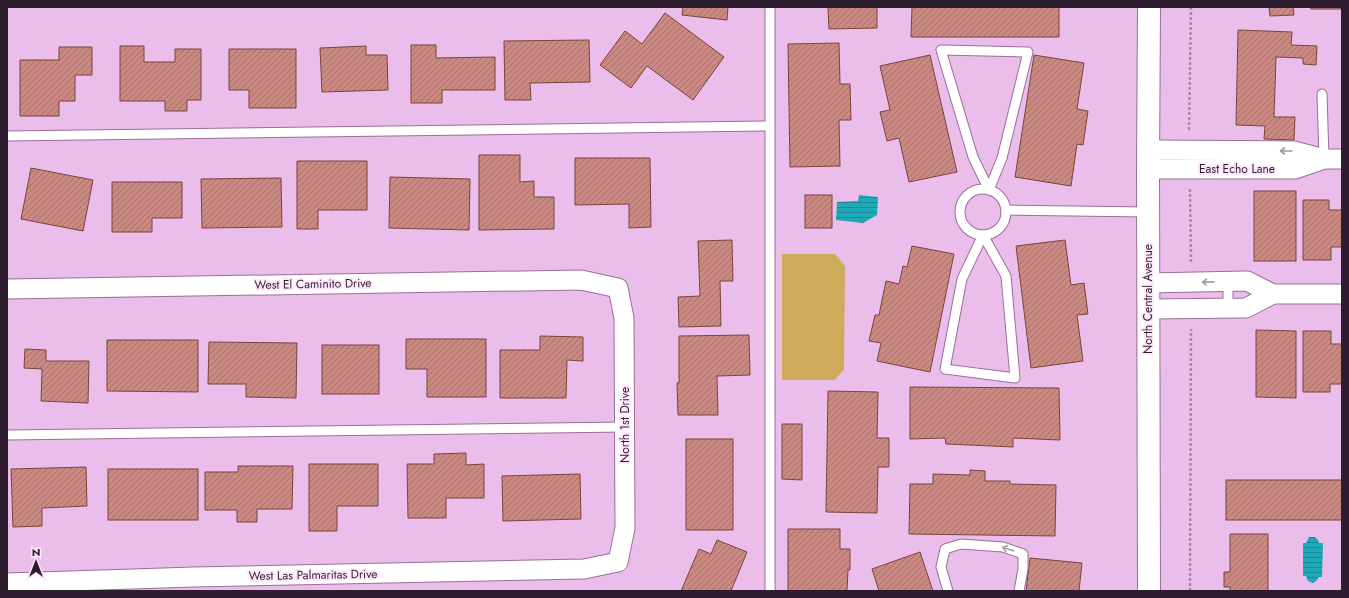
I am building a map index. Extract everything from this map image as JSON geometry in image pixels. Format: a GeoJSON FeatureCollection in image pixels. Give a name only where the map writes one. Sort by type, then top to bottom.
{"type":"FeatureCollection","features":[{"type":"Feature","properties":{"kind":"main road","name":"North Central Avenue"},"geometry":{"type":"LineString","coordinates":[[1148,591],[1149,7]]}},
{"type":"Feature","properties":{"kind":"street","name":"East Echo Lane"},"geometry":{"type":"LineString","coordinates":[[1148,159],[1295,169],[1333,159]]}},
{"type":"Feature","properties":{"kind":"street","name":"West El Caminito Drive"},"geometry":{"type":"LineString","coordinates":[[7,289],[581,280],[618,288]]}},
{"type":"Feature","properties":{"kind":"street"},"geometry":{"type":"LineString","coordinates":[[1148,283],[1247,281],[1273,294],[1342,294]]}},
{"type":"Feature","properties":{"kind":"street","name":"North 1st Drive"},"geometry":{"type":"LineString","coordinates":[[618,288],[624,318],[625,427],[625,528],[618,562]]}},
{"type":"Feature","properties":{"kind":"street"},"geometry":{"type":"LineString","coordinates":[[1148,309],[1246,308],[1273,294]]}},
{"type":"Feature","properties":{"kind":"street","name":"West Las Palmaritas Drive"},"geometry":{"type":"LineString","coordinates":[[7,583],[202,577],[584,569],[618,562]]}},
{"type":"Feature","properties":{"kind":"lane"},"geometry":{"type":"LineString","coordinates":[[770,7],[770,591]]}},
{"type":"Feature","properties":{"kind":"lane"},"geometry":{"type":"LineString","coordinates":[[941,50],[1028,52],[1002,158],[989,190],[973,156],[941,50]]}},
{"type":"Feature","properties":{"kind":"lane"},"geometry":{"type":"LineString","coordinates":[[1322,94],[1333,159]]}},
{"type":"Feature","properties":{"kind":"lane"},"geometry":{"type":"LineString","coordinates":[[7,136],[769,126]]}},
{"type":"Feature","properties":{"kind":"lane"},"geometry":{"type":"LineString","coordinates":[[982,189],[995,192],[1001,197],[1006,210],[1006,216],[1000,228],[995,232],[983,235],[969,231],[964,226],[959,213],[960,206],[968,194],[974,190],[982,189]]}},
{"type":"Feature","properties":{"kind":"lane"},"geometry":{"type":"LineString","coordinates":[[1006,210],[1148,212]]}},
{"type":"Feature","properties":{"kind":"lane"},"geometry":{"type":"LineString","coordinates":[[983,235],[1006,276],[1015,378],[945,369],[962,279],[983,235]]}},
{"type":"Feature","properties":{"kind":"lane"},"geometry":{"type":"LineString","coordinates":[[1228,282],[1228,308]]}},
{"type":"Feature","properties":{"kind":"lane"},"geometry":{"type":"LineString","coordinates":[[7,435],[625,427]]}},
{"type":"Feature","properties":{"kind":"lane"},"geometry":{"type":"LineString","coordinates":[[948,591],[941,567],[945,549],[961,544],[1003,547],[1023,554],[1023,569],[1019,591]]}},
{"type":"Feature","properties":{"kind":"shaded area"},"geometry":{"type":"Polygon","coordinates":[[[859,195],[878,197],[877,215],[863,223],[836,220],[837,202],[858,201],[859,195]]]}},
{"type":"Feature","properties":{"kind":"shaded area"},"geometry":{"type":"Polygon","coordinates":[[[782,254],[835,254],[845,266],[844,369],[835,380],[782,380],[782,254]]]}},
{"type":"Feature","properties":{"kind":"shaded area"},"geometry":{"type":"Polygon","coordinates":[[[1309,537],[1315,537],[1319,543],[1323,543],[1322,577],[1319,577],[1313,583],[1308,581],[1306,576],[1303,576],[1303,543],[1306,543],[1309,537]]]}},
{"type":"Feature","properties":{"kind":"building"},"geometry":{"type":"Polygon","coordinates":[[[683,7],[728,7],[727,20],[682,15],[683,7]]]}},
{"type":"Feature","properties":{"kind":"building"},"geometry":{"type":"Polygon","coordinates":[[[828,7],[877,7],[877,28],[829,29],[828,7]]]}},
{"type":"Feature","properties":{"kind":"building"},"geometry":{"type":"Polygon","coordinates":[[[912,7],[1059,7],[1059,37],[911,37],[912,7]]]}},
{"type":"Feature","properties":{"kind":"building"},"geometry":{"type":"Polygon","coordinates":[[[1269,7],[1293,7],[1294,15],[1270,16],[1269,7]]]}},
{"type":"Feature","properties":{"kind":"building"},"geometry":{"type":"Polygon","coordinates":[[[1311,7],[1341,7],[1341,9],[1311,9],[1311,7]]]}},
{"type":"Feature","properties":{"kind":"building"},"geometry":{"type":"Polygon","coordinates":[[[665,13],[724,57],[693,100],[647,66],[631,88],[600,65],[625,31],[642,44],[665,13]]]}},
{"type":"Feature","properties":{"kind":"building"},"geometry":{"type":"Polygon","coordinates":[[[1238,30],[1292,32],[1291,45],[1317,46],[1316,65],[1303,64],[1303,58],[1276,57],[1274,117],[1295,117],[1294,140],[1264,139],[1265,126],[1236,125],[1238,30]]]}},
{"type":"Feature","properties":{"kind":"building"},"geometry":{"type":"Polygon","coordinates":[[[589,40],[590,82],[530,83],[531,100],[505,100],[504,41],[589,40]]]}},
{"type":"Feature","properties":{"kind":"building"},"geometry":{"type":"Polygon","coordinates":[[[839,43],[840,84],[850,84],[851,120],[839,120],[840,166],[790,167],[788,44],[839,43]]]}},
{"type":"Feature","properties":{"kind":"building"},"geometry":{"type":"Polygon","coordinates":[[[411,45],[436,45],[436,58],[495,57],[495,90],[442,90],[442,103],[411,103],[411,45]]]}},
{"type":"Feature","properties":{"kind":"building"},"geometry":{"type":"Polygon","coordinates":[[[120,46],[144,46],[144,62],[175,62],[175,49],[201,49],[201,100],[187,100],[187,111],[165,111],[165,101],[120,101],[120,46]]]}},
{"type":"Feature","properties":{"kind":"building"},"geometry":{"type":"Polygon","coordinates":[[[366,46],[366,55],[387,55],[388,90],[322,92],[320,48],[366,46]]]}},
{"type":"Feature","properties":{"kind":"building"},"geometry":{"type":"Polygon","coordinates":[[[59,47],[92,47],[92,75],[75,75],[75,101],[59,101],[59,116],[20,116],[20,60],[59,60],[59,47]]]}},
{"type":"Feature","properties":{"kind":"building"},"geometry":{"type":"Polygon","coordinates":[[[229,49],[296,49],[296,108],[249,108],[249,90],[229,90],[229,49]]]}},
{"type":"Feature","properties":{"kind":"building"},"geometry":{"type":"Polygon","coordinates":[[[930,55],[957,172],[909,182],[899,138],[887,141],[880,112],[890,110],[880,66],[930,55]]]}},
{"type":"Feature","properties":{"kind":"building"},"geometry":{"type":"Polygon","coordinates":[[[1034,55],[1084,63],[1077,109],[1088,111],[1083,145],[1077,144],[1071,186],[1015,177],[1034,55]]]}},
{"type":"Feature","properties":{"kind":"building"},"geometry":{"type":"Polygon","coordinates":[[[479,155],[520,155],[520,182],[534,181],[534,197],[554,197],[554,229],[479,230],[479,155]]]}},
{"type":"Feature","properties":{"kind":"building"},"geometry":{"type":"Polygon","coordinates":[[[575,158],[650,158],[651,227],[629,228],[629,204],[575,205],[575,158]]]}},
{"type":"Feature","properties":{"kind":"building"},"geometry":{"type":"Polygon","coordinates":[[[297,161],[367,161],[367,210],[318,210],[318,229],[297,229],[297,161]]]}},
{"type":"Feature","properties":{"kind":"building"},"geometry":{"type":"Polygon","coordinates":[[[31,168],[93,180],[83,231],[21,219],[31,168]]]}},
{"type":"Feature","properties":{"kind":"building"},"geometry":{"type":"Polygon","coordinates":[[[390,177],[470,179],[469,230],[389,228],[390,177]]]}},
{"type":"Feature","properties":{"kind":"building"},"geometry":{"type":"Polygon","coordinates":[[[281,178],[282,227],[202,228],[201,179],[281,178]]]}},
{"type":"Feature","properties":{"kind":"building"},"geometry":{"type":"Polygon","coordinates":[[[112,182],[182,182],[182,218],[152,218],[152,232],[112,232],[112,182]]]}},
{"type":"Feature","properties":{"kind":"building"},"geometry":{"type":"Polygon","coordinates":[[[1254,191],[1296,191],[1296,261],[1254,261],[1254,191]]]}},
{"type":"Feature","properties":{"kind":"building"},"geometry":{"type":"Polygon","coordinates":[[[805,195],[832,195],[832,228],[805,228],[805,195]]]}},
{"type":"Feature","properties":{"kind":"building"},"geometry":{"type":"Polygon","coordinates":[[[1303,200],[1329,200],[1329,210],[1342,210],[1342,247],[1331,247],[1331,260],[1303,260],[1303,200]]]}},
{"type":"Feature","properties":{"kind":"building"},"geometry":{"type":"Polygon","coordinates":[[[732,240],[733,281],[720,281],[721,326],[679,327],[678,297],[700,296],[698,241],[732,240]]]}},
{"type":"Feature","properties":{"kind":"building"},"geometry":{"type":"Polygon","coordinates":[[[1065,240],[1071,285],[1084,283],[1088,314],[1077,315],[1083,361],[1031,368],[1016,246],[1065,240]]]}},
{"type":"Feature","properties":{"kind":"building"},"geometry":{"type":"Polygon","coordinates":[[[912,246],[954,254],[930,372],[877,361],[881,343],[869,341],[875,315],[879,315],[886,281],[899,284],[903,266],[907,267],[912,246]]]}},
{"type":"Feature","properties":{"kind":"building"},"geometry":{"type":"Polygon","coordinates":[[[1256,330],[1296,331],[1296,398],[1256,397],[1256,330]]]}},
{"type":"Feature","properties":{"kind":"building"},"geometry":{"type":"Polygon","coordinates":[[[1303,331],[1331,331],[1331,344],[1342,344],[1342,384],[1330,384],[1330,392],[1303,392],[1303,331]]]}},
{"type":"Feature","properties":{"kind":"building"},"geometry":{"type":"Polygon","coordinates":[[[749,335],[750,375],[717,376],[718,415],[678,415],[677,383],[679,383],[679,336],[749,335]]]}},
{"type":"Feature","properties":{"kind":"building"},"geometry":{"type":"Polygon","coordinates":[[[540,336],[583,337],[583,361],[567,360],[566,398],[500,398],[500,350],[540,350],[540,336]]]}},
{"type":"Feature","properties":{"kind":"building"},"geometry":{"type":"Polygon","coordinates":[[[406,339],[486,339],[486,397],[427,397],[427,369],[406,369],[406,339]]]}},
{"type":"Feature","properties":{"kind":"building"},"geometry":{"type":"Polygon","coordinates":[[[107,340],[198,340],[198,392],[107,391],[107,340]]]}},
{"type":"Feature","properties":{"kind":"building"},"geometry":{"type":"Polygon","coordinates":[[[209,342],[297,343],[296,398],[246,397],[246,384],[208,384],[209,342]]]}},
{"type":"Feature","properties":{"kind":"building"},"geometry":{"type":"Polygon","coordinates":[[[322,345],[379,345],[379,394],[322,394],[322,345]]]}},
{"type":"Feature","properties":{"kind":"building"},"geometry":{"type":"Polygon","coordinates":[[[25,349],[46,350],[46,361],[89,361],[88,403],[41,401],[42,369],[24,368],[25,349]]]}},
{"type":"Feature","properties":{"kind":"building"},"geometry":{"type":"Polygon","coordinates":[[[910,387],[1059,388],[1060,440],[1013,438],[1013,447],[946,444],[945,438],[910,439],[910,387]]]}},
{"type":"Feature","properties":{"kind":"building"},"geometry":{"type":"Polygon","coordinates":[[[828,391],[878,392],[877,438],[889,438],[889,467],[878,467],[877,513],[826,512],[828,391]]]}},
{"type":"Feature","properties":{"kind":"building"},"geometry":{"type":"Polygon","coordinates":[[[782,424],[802,424],[802,480],[782,479],[782,424]]]}},
{"type":"Feature","properties":{"kind":"building"},"geometry":{"type":"Polygon","coordinates":[[[686,439],[733,439],[733,530],[686,530],[686,439]]]}},
{"type":"Feature","properties":{"kind":"building"},"geometry":{"type":"Polygon","coordinates":[[[466,453],[466,465],[484,464],[484,498],[446,498],[446,518],[408,518],[407,464],[434,464],[434,454],[466,453]]]}},
{"type":"Feature","properties":{"kind":"building"},"geometry":{"type":"Polygon","coordinates":[[[309,464],[378,464],[378,506],[337,506],[337,531],[309,531],[309,464]]]}},
{"type":"Feature","properties":{"kind":"building"},"geometry":{"type":"Polygon","coordinates":[[[238,466],[293,466],[292,509],[257,509],[257,522],[237,522],[237,510],[205,510],[205,472],[238,472],[238,466]]]}},
{"type":"Feature","properties":{"kind":"building"},"geometry":{"type":"Polygon","coordinates":[[[86,467],[87,506],[42,508],[42,526],[13,527],[11,469],[86,467]]]}},
{"type":"Feature","properties":{"kind":"building"},"geometry":{"type":"Polygon","coordinates":[[[108,469],[198,469],[198,520],[108,520],[108,469]]]}},
{"type":"Feature","properties":{"kind":"building"},"geometry":{"type":"Polygon","coordinates":[[[970,470],[985,471],[985,481],[1010,481],[1010,484],[1056,485],[1055,536],[909,534],[910,484],[933,484],[933,474],[970,475],[970,470]]]}},
{"type":"Feature","properties":{"kind":"building"},"geometry":{"type":"Polygon","coordinates":[[[580,474],[581,519],[503,521],[502,476],[580,474]]]}},
{"type":"Feature","properties":{"kind":"building"},"geometry":{"type":"Polygon","coordinates":[[[1226,480],[1342,480],[1342,520],[1226,520],[1226,480]]]}},
{"type":"Feature","properties":{"kind":"building"},"geometry":{"type":"Polygon","coordinates":[[[788,529],[840,529],[840,549],[850,549],[850,570],[848,570],[847,591],[788,591],[788,529]]]}},
{"type":"Feature","properties":{"kind":"building"},"geometry":{"type":"Polygon","coordinates":[[[1230,534],[1268,534],[1268,591],[1230,591],[1230,587],[1224,587],[1224,572],[1230,572],[1230,534]]]}},
{"type":"Feature","properties":{"kind":"building"},"geometry":{"type":"Polygon","coordinates":[[[717,540],[747,552],[731,591],[681,591],[699,549],[711,554],[717,540]]]}},
{"type":"Feature","properties":{"kind":"building"},"geometry":{"type":"Polygon","coordinates":[[[920,552],[933,591],[879,591],[872,569],[920,552]]]}},
{"type":"Feature","properties":{"kind":"building"},"geometry":{"type":"Polygon","coordinates":[[[1030,558],[1082,563],[1079,591],[1026,591],[1030,558]]]}}]}
